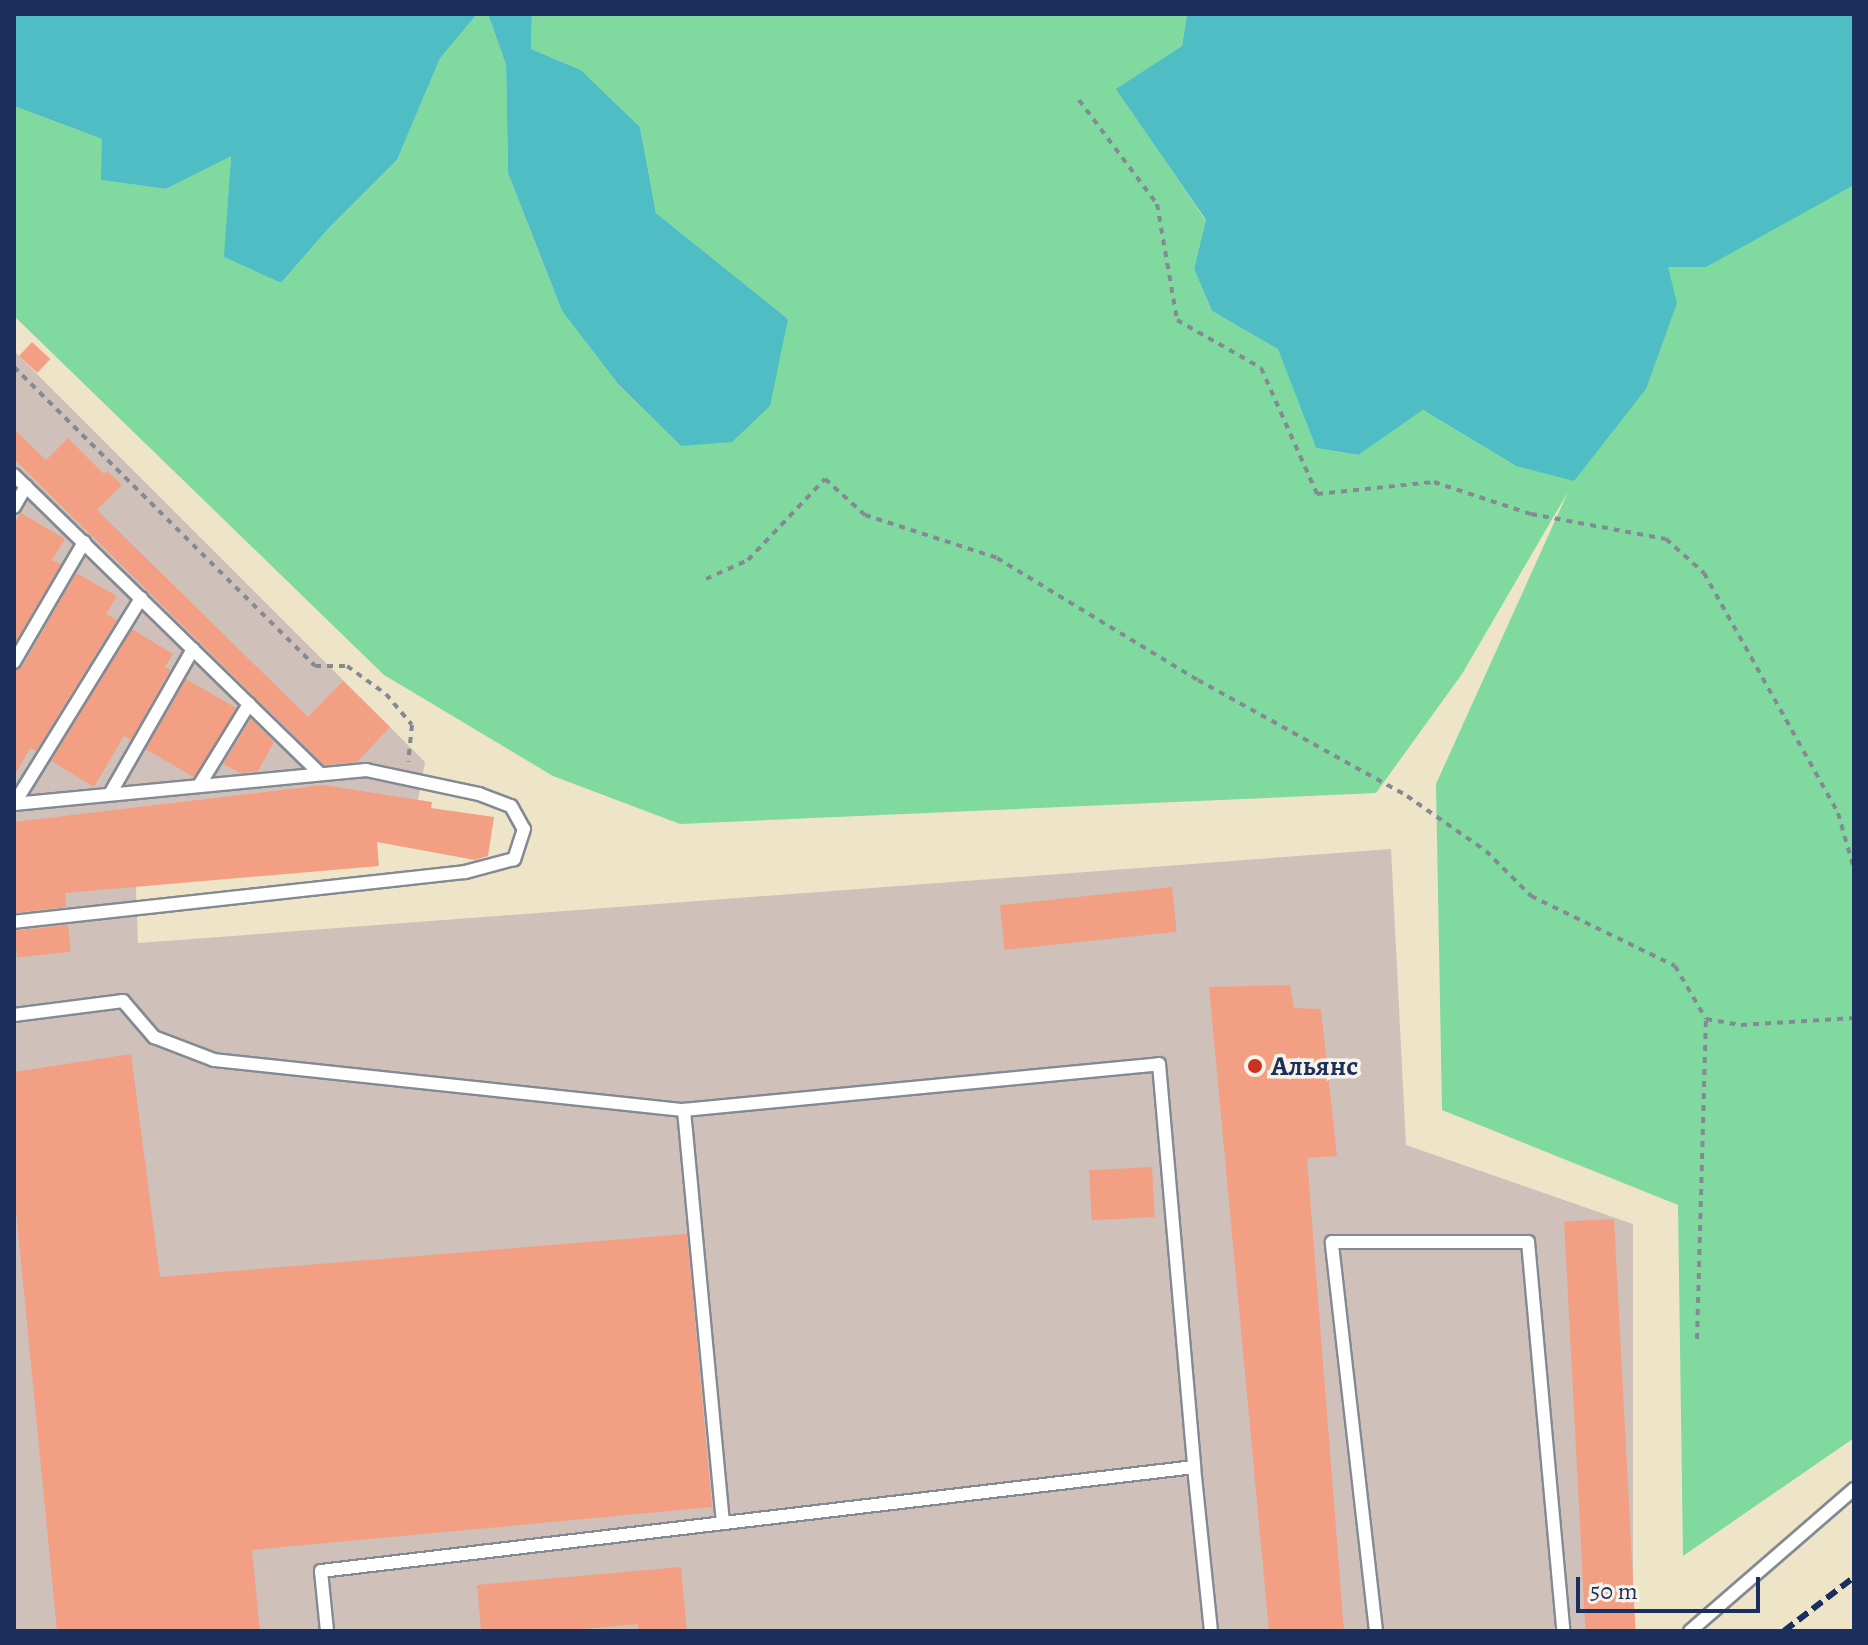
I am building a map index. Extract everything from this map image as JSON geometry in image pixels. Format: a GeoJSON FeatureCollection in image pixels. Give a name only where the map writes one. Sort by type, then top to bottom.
{"type":"FeatureCollection","features":[{"type":"Feature","properties":{"kind":"lane"},"geometry":{"type":"LineString","coordinates":[[14,475],[319,773]]}},
{"type":"Feature","properties":{"kind":"lane"},"geometry":{"type":"LineString","coordinates":[[14,507],[26,486]]}},
{"type":"Feature","properties":{"kind":"lane"},"geometry":{"type":"LineString","coordinates":[[14,662],[84,542]]}},
{"type":"Feature","properties":{"kind":"lane"},"geometry":{"type":"LineString","coordinates":[[14,804],[141,598]]}},
{"type":"Feature","properties":{"kind":"lane"},"geometry":{"type":"LineString","coordinates":[[110,794],[193,649]]}},
{"type":"Feature","properties":{"kind":"lane"},"geometry":{"type":"LineString","coordinates":[[200,784],[249,704]]}},
{"type":"Feature","properties":{"kind":"lane"},"geometry":{"type":"LineString","coordinates":[[14,804],[366,770],[479,794],[511,806],[524,829],[514,859],[465,872],[14,922]]}},
{"type":"Feature","properties":{"kind":"lane"},"geometry":{"type":"LineString","coordinates":[[14,1015],[123,1001],[154,1037],[214,1060],[684,1110],[1159,1064],[1211,1631]]}},
{"type":"Feature","properties":{"kind":"lane"},"geometry":{"type":"LineString","coordinates":[[684,1110],[723,1523]]}},
{"type":"Feature","properties":{"kind":"lane"},"geometry":{"type":"LineString","coordinates":[[1376,1631],[1332,1242],[1528,1242],[1563,1629]]}},
{"type":"Feature","properties":{"kind":"lane"},"geometry":{"type":"LineString","coordinates":[[327,1631],[321,1571],[1194,1467]]}},
{"type":"Feature","properties":{"kind":"lane"},"geometry":{"type":"LineString","coordinates":[[1690,1631],[1854,1489]]}},
{"type":"Feature","properties":{"kind":"path"},"geometry":{"type":"LineString","coordinates":[[1079,100],[1157,204],[1177,320],[1261,368],[1317,494],[1434,482],[1531,514],[1666,539],[1704,573],[1838,813],[1854,869]]}},
{"type":"Feature","properties":{"kind":"path"},"geometry":{"type":"LineString","coordinates":[[14,367],[315,666],[347,666],[386,694],[412,725],[406,779]]}},
{"type":"Feature","properties":{"kind":"path"},"geometry":{"type":"LineString","coordinates":[[706,579],[748,560],[825,479],[865,515],[997,558],[1198,680],[1407,796],[1486,851],[1531,896],[1675,966],[1706,1019],[1697,1339]]}},
{"type":"Feature","properties":{"kind":"path"},"geometry":{"type":"LineString","coordinates":[[1706,1019],[1741,1025],[1854,1018]]}},
{"type":"Feature","properties":{"kind":"shaded area"},"geometry":{"type":"Polygon","coordinates":[[[14,351],[425,762],[416,811],[135,859],[138,943],[1391,849],[1406,1145],[1633,1224],[1633,1623],[1625,1631],[14,1631],[14,351]]]}},
{"type":"Feature","properties":{"kind":"green space"},"geometry":{"type":"Polygon","coordinates":[[[477,14],[488,14],[506,65],[508,173],[562,311],[618,384],[681,446],[788,319],[656,213],[640,127],[581,70],[531,49],[532,14],[1187,14],[1182,46],[1117,89],[1206,221],[1194,269],[1212,311],[1278,348],[1316,448],[1357,455],[1423,410],[1516,466],[1668,267],[1807,210],[1854,185],[1854,1438],[1683,1556],[1678,1205],[1442,1110],[1436,784],[1568,492],[1462,674],[1376,793],[680,824],[553,776],[384,675],[14,316],[14,106],[102,139],[102,180],[166,189],[231,155],[225,257],[281,283],[328,229],[397,160],[440,57],[477,14]]]}},
{"type":"Feature","properties":{"kind":"water"},"geometry":{"type":"Polygon","coordinates":[[[14,14],[477,14],[440,58],[397,160],[328,229],[281,283],[224,257],[231,156],[166,189],[101,180],[102,139],[14,106],[14,14]]]}},
{"type":"Feature","properties":{"kind":"water"},"geometry":{"type":"Polygon","coordinates":[[[488,14],[532,14],[531,49],[581,70],[640,127],[656,213],[788,319],[770,406],[732,442],[681,446],[618,384],[562,311],[508,173],[506,65],[488,14]]]}},
{"type":"Feature","properties":{"kind":"water"},"geometry":{"type":"Polygon","coordinates":[[[1187,14],[1854,14],[1854,185],[1706,267],[1668,267],[1677,303],[1646,389],[1574,481],[1516,466],[1423,410],[1358,455],[1316,448],[1278,349],[1212,311],[1194,269],[1206,220],[1116,89],[1182,46],[1187,14]]]}},
{"type":"Feature","properties":{"kind":"building"},"geometry":{"type":"Polygon","coordinates":[[[32,342],[50,359],[37,373],[19,356],[32,342]]]}},
{"type":"Feature","properties":{"kind":"building"},"geometry":{"type":"Polygon","coordinates":[[[14,429],[46,460],[68,438],[104,474],[107,471],[122,485],[97,510],[308,717],[343,681],[390,727],[357,762],[324,765],[14,459],[14,429]]]}},
{"type":"Feature","properties":{"kind":"building"},"geometry":{"type":"Polygon","coordinates":[[[21,513],[65,539],[52,560],[61,564],[14,644],[14,524],[21,513]]]}},
{"type":"Feature","properties":{"kind":"building"},"geometry":{"type":"Polygon","coordinates":[[[76,573],[117,596],[106,614],[117,620],[36,751],[30,748],[14,776],[14,671],[22,667],[76,573]]]}},
{"type":"Feature","properties":{"kind":"building"},"geometry":{"type":"Polygon","coordinates":[[[132,629],[173,654],[165,667],[170,670],[131,740],[124,736],[94,787],[51,761],[132,629]]]}},
{"type":"Feature","properties":{"kind":"building"},"geometry":{"type":"Polygon","coordinates":[[[186,679],[236,708],[196,778],[146,749],[186,679]]]}},
{"type":"Feature","properties":{"kind":"building"},"geometry":{"type":"Polygon","coordinates":[[[251,719],[274,742],[258,771],[240,773],[223,764],[251,719]]]}},
{"type":"Feature","properties":{"kind":"building"},"geometry":{"type":"Polygon","coordinates":[[[323,785],[432,802],[431,808],[494,817],[488,856],[475,860],[377,842],[379,866],[65,893],[66,907],[14,913],[14,822],[323,785]]]}},
{"type":"Feature","properties":{"kind":"building"},"geometry":{"type":"Polygon","coordinates":[[[1172,887],[1177,932],[1005,950],[1000,905],[1172,887]]]}},
{"type":"Feature","properties":{"kind":"building"},"geometry":{"type":"Polygon","coordinates":[[[68,925],[71,952],[17,957],[14,931],[68,925]]]}},
{"type":"Feature","properties":{"kind":"building"},"geometry":{"type":"Polygon","coordinates":[[[1290,985],[1294,1008],[1321,1009],[1337,1156],[1307,1158],[1344,1631],[1269,1631],[1209,987],[1290,985]]]}},
{"type":"Feature","properties":{"kind":"building"},"geometry":{"type":"Polygon","coordinates":[[[131,1054],[160,1277],[687,1234],[712,1507],[252,1550],[260,1631],[57,1631],[14,1190],[14,1072],[131,1054]]]}},
{"type":"Feature","properties":{"kind":"building"},"geometry":{"type":"Polygon","coordinates":[[[1152,1167],[1155,1217],[1092,1220],[1089,1170],[1152,1167]]]}},
{"type":"Feature","properties":{"kind":"building"},"geometry":{"type":"Polygon","coordinates":[[[1614,1219],[1636,1630],[1586,1631],[1564,1222],[1614,1219]]]}},
{"type":"Feature","properties":{"kind":"building"},"geometry":{"type":"Polygon","coordinates":[[[681,1567],[687,1631],[638,1631],[638,1624],[559,1631],[481,1631],[477,1585],[681,1567]]]}},
{"type":"Feature","properties":{"kind":"railway"},"geometry":{"type":"LineString","coordinates":[[1784,1631],[1854,1577]]}},
{"type":"Feature","properties":{"kind":"place","name":"Альянс"},"geometry":{"type":"Point","coordinates":[1255,1066]}}]}
